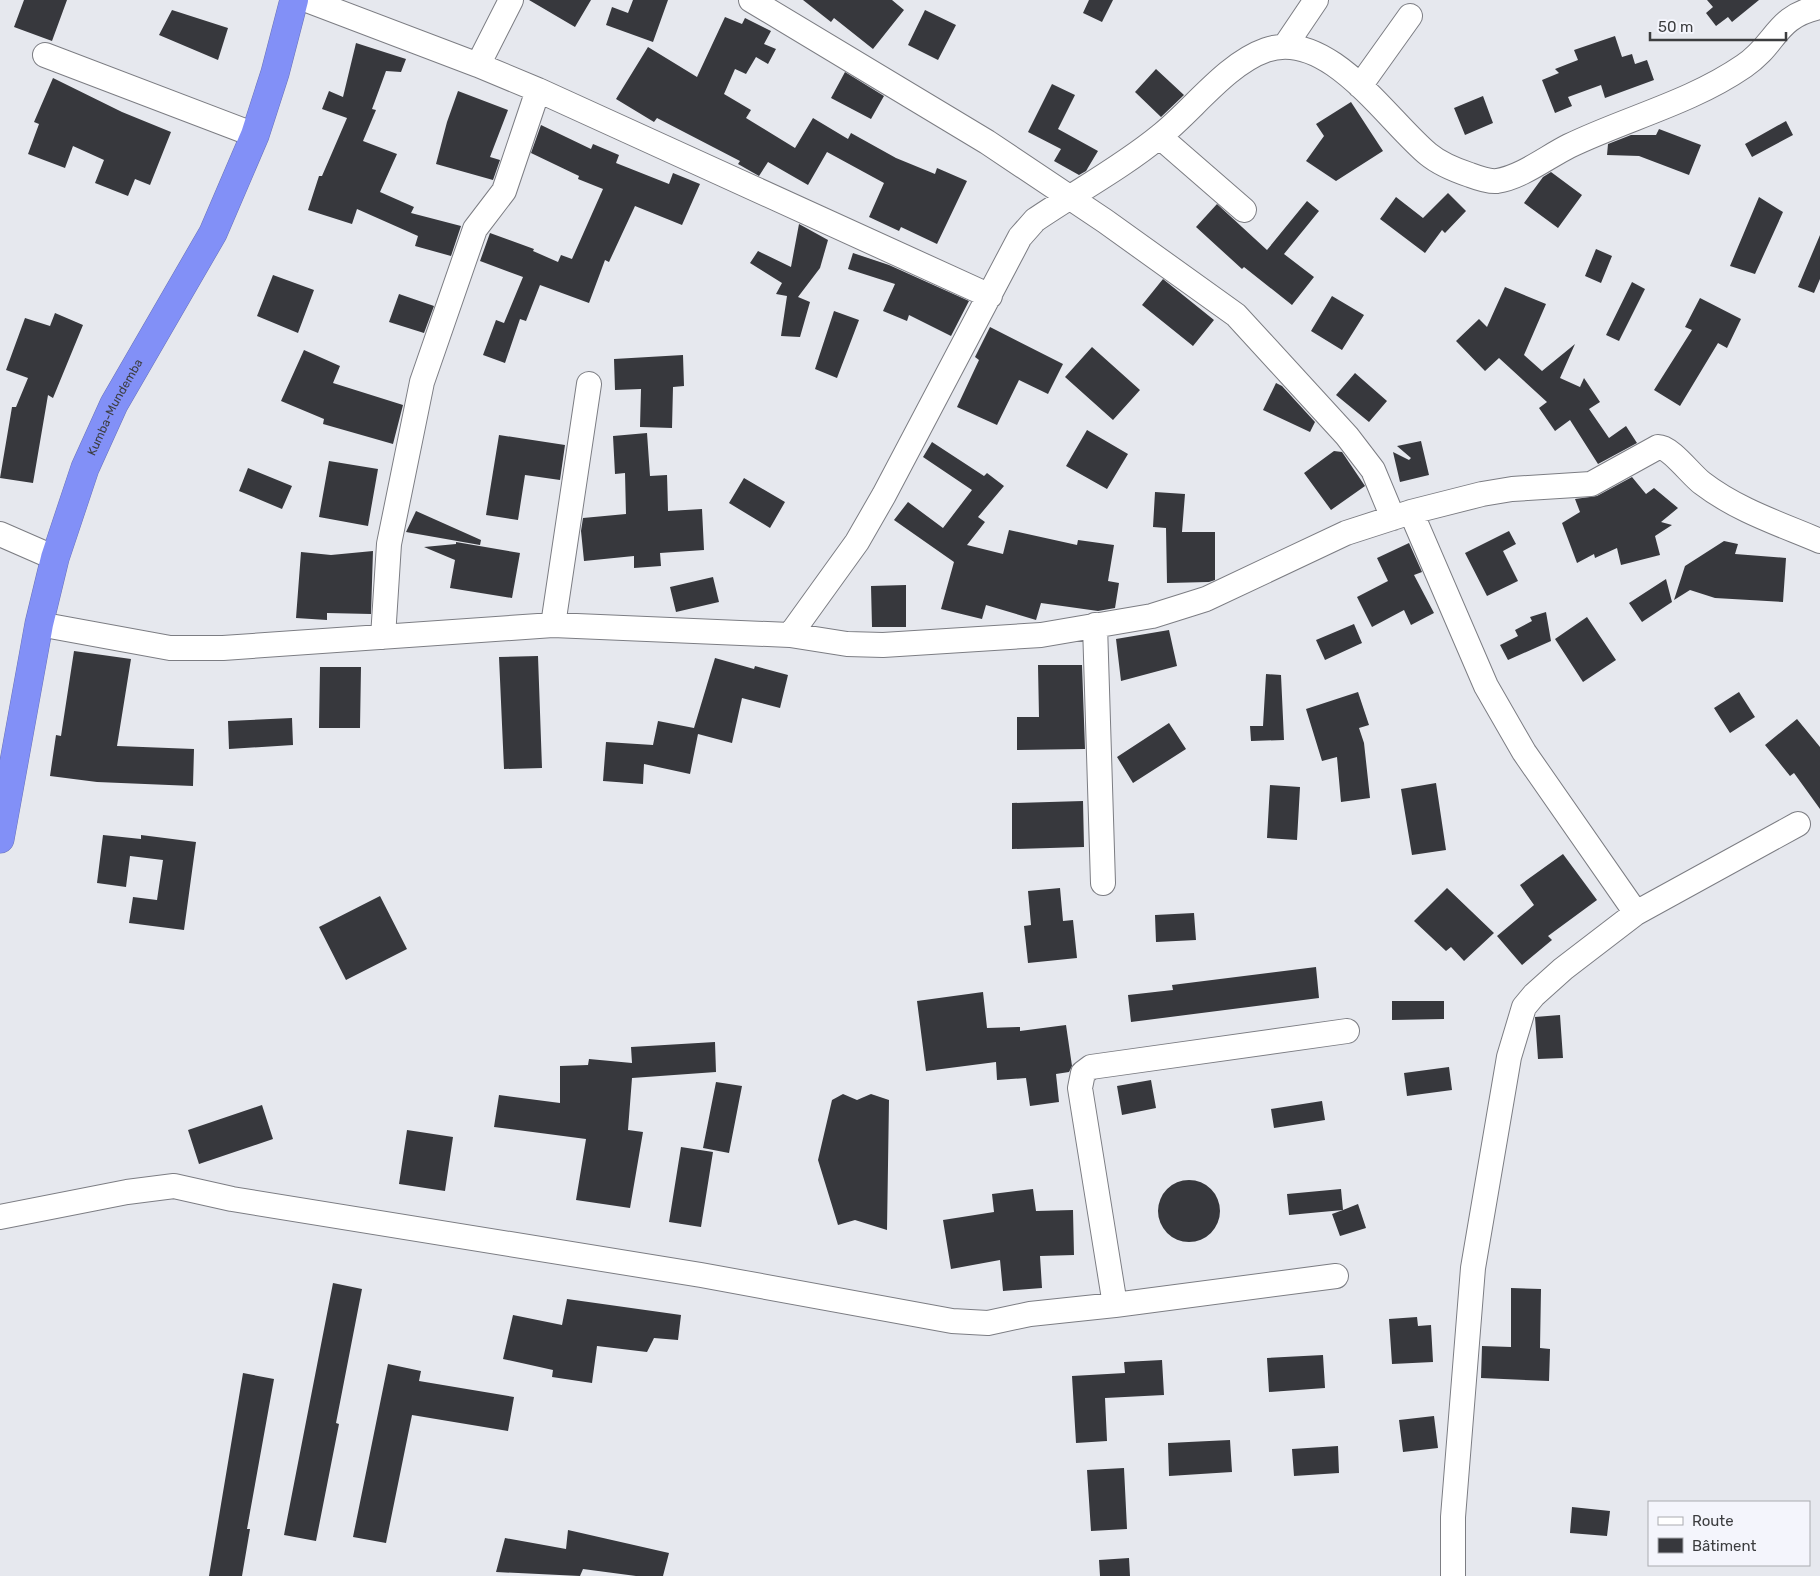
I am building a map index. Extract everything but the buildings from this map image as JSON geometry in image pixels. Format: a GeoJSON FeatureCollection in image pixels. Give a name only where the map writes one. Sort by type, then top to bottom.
{"type":"FeatureCollection","features":[{"type":"Feature","properties":{"kind":"highway","name":"Kumba-Mundemba"},"geometry":{"type":"LineString","coordinates":[[0,839],[39,624],[55,558],[85,468],[114,404],[213,233],[256,135],[294,0]]}},
{"type":"Feature","properties":{"kind":"street"},"geometry":{"type":"LineString","coordinates":[[306,0],[478,65],[538,90],[990,296]]}},
{"type":"Feature","properties":{"kind":"street"},"geometry":{"type":"LineString","coordinates":[[478,65],[511,0]]}},
{"type":"Feature","properties":{"kind":"street"},"geometry":{"type":"LineString","coordinates":[[751,0],[987,142],[1236,315],[1347,436],[1373,470],[1402,515],[1486,686],[1524,752],[1636,913]]}},
{"type":"Feature","properties":{"kind":"street"},"geometry":{"type":"LineString","coordinates":[[1285,46],[1316,0]]}},
{"type":"Feature","properties":{"kind":"street"},"geometry":{"type":"LineString","coordinates":[[790,635],[861,534],[1020,237],[1035,220],[1160,137],[1229,73],[1247,60],[1266,50],[1285,46],[1300,49],[1323,59],[1339,68],[1360,86],[1428,155],[1452,169],[1476,178],[1496,181],[1514,176],[1569,146],[1622,123],[1672,105],[1723,79],[1747,64],[1765,47],[1784,22],[1806,10],[1820,7]]}},
{"type":"Feature","properties":{"kind":"street"},"geometry":{"type":"LineString","coordinates":[[1360,86],[1410,16]]}},
{"type":"Feature","properties":{"kind":"street"},"geometry":{"type":"LineString","coordinates":[[45,55],[256,135]]}},
{"type":"Feature","properties":{"kind":"street"},"geometry":{"type":"LineString","coordinates":[[383,637],[389,544],[422,382],[474,229],[504,191],[538,90]]}},
{"type":"Feature","properties":{"kind":"street"},"geometry":{"type":"LineString","coordinates":[[1160,137],[1244,210]]}},
{"type":"Feature","properties":{"kind":"street"},"geometry":{"type":"LineString","coordinates":[[552,625],[589,384]]}},
{"type":"Feature","properties":{"kind":"street"},"geometry":{"type":"LineString","coordinates":[[39,624],[170,648],[223,648],[513,626],[552,625],[790,635],[847,644],[884,645],[1041,635],[1152,616],[1206,599],[1346,533],[1402,515],[1482,494],[1512,489],[1586,485],[1652,450],[1663,447],[1716,494],[1746,510],[1820,541]]}},
{"type":"Feature","properties":{"kind":"street"},"geometry":{"type":"LineString","coordinates":[[0,534],[55,558]]}},
{"type":"Feature","properties":{"kind":"street"},"geometry":{"type":"LineString","coordinates":[[1095,625],[1103,883]]}},
{"type":"Feature","properties":{"kind":"street"},"geometry":{"type":"LineString","coordinates":[[1453,1576],[1453,1517],[1472,1268],[1509,1057],[1518,1021],[1524,1006],[1534,994],[1636,913],[1798,824]]}},
{"type":"Feature","properties":{"kind":"street"},"geometry":{"type":"LineString","coordinates":[[1115,1305],[1080,1088],[1084,1073],[1091,1067],[1346,1031]]}},
{"type":"Feature","properties":{"kind":"street"},"geometry":{"type":"LineString","coordinates":[[0,1217],[127,1192],[174,1186],[232,1199],[701,1275],[952,1321],[988,1323],[1030,1314],[1115,1305],[1336,1276]]}}]}
